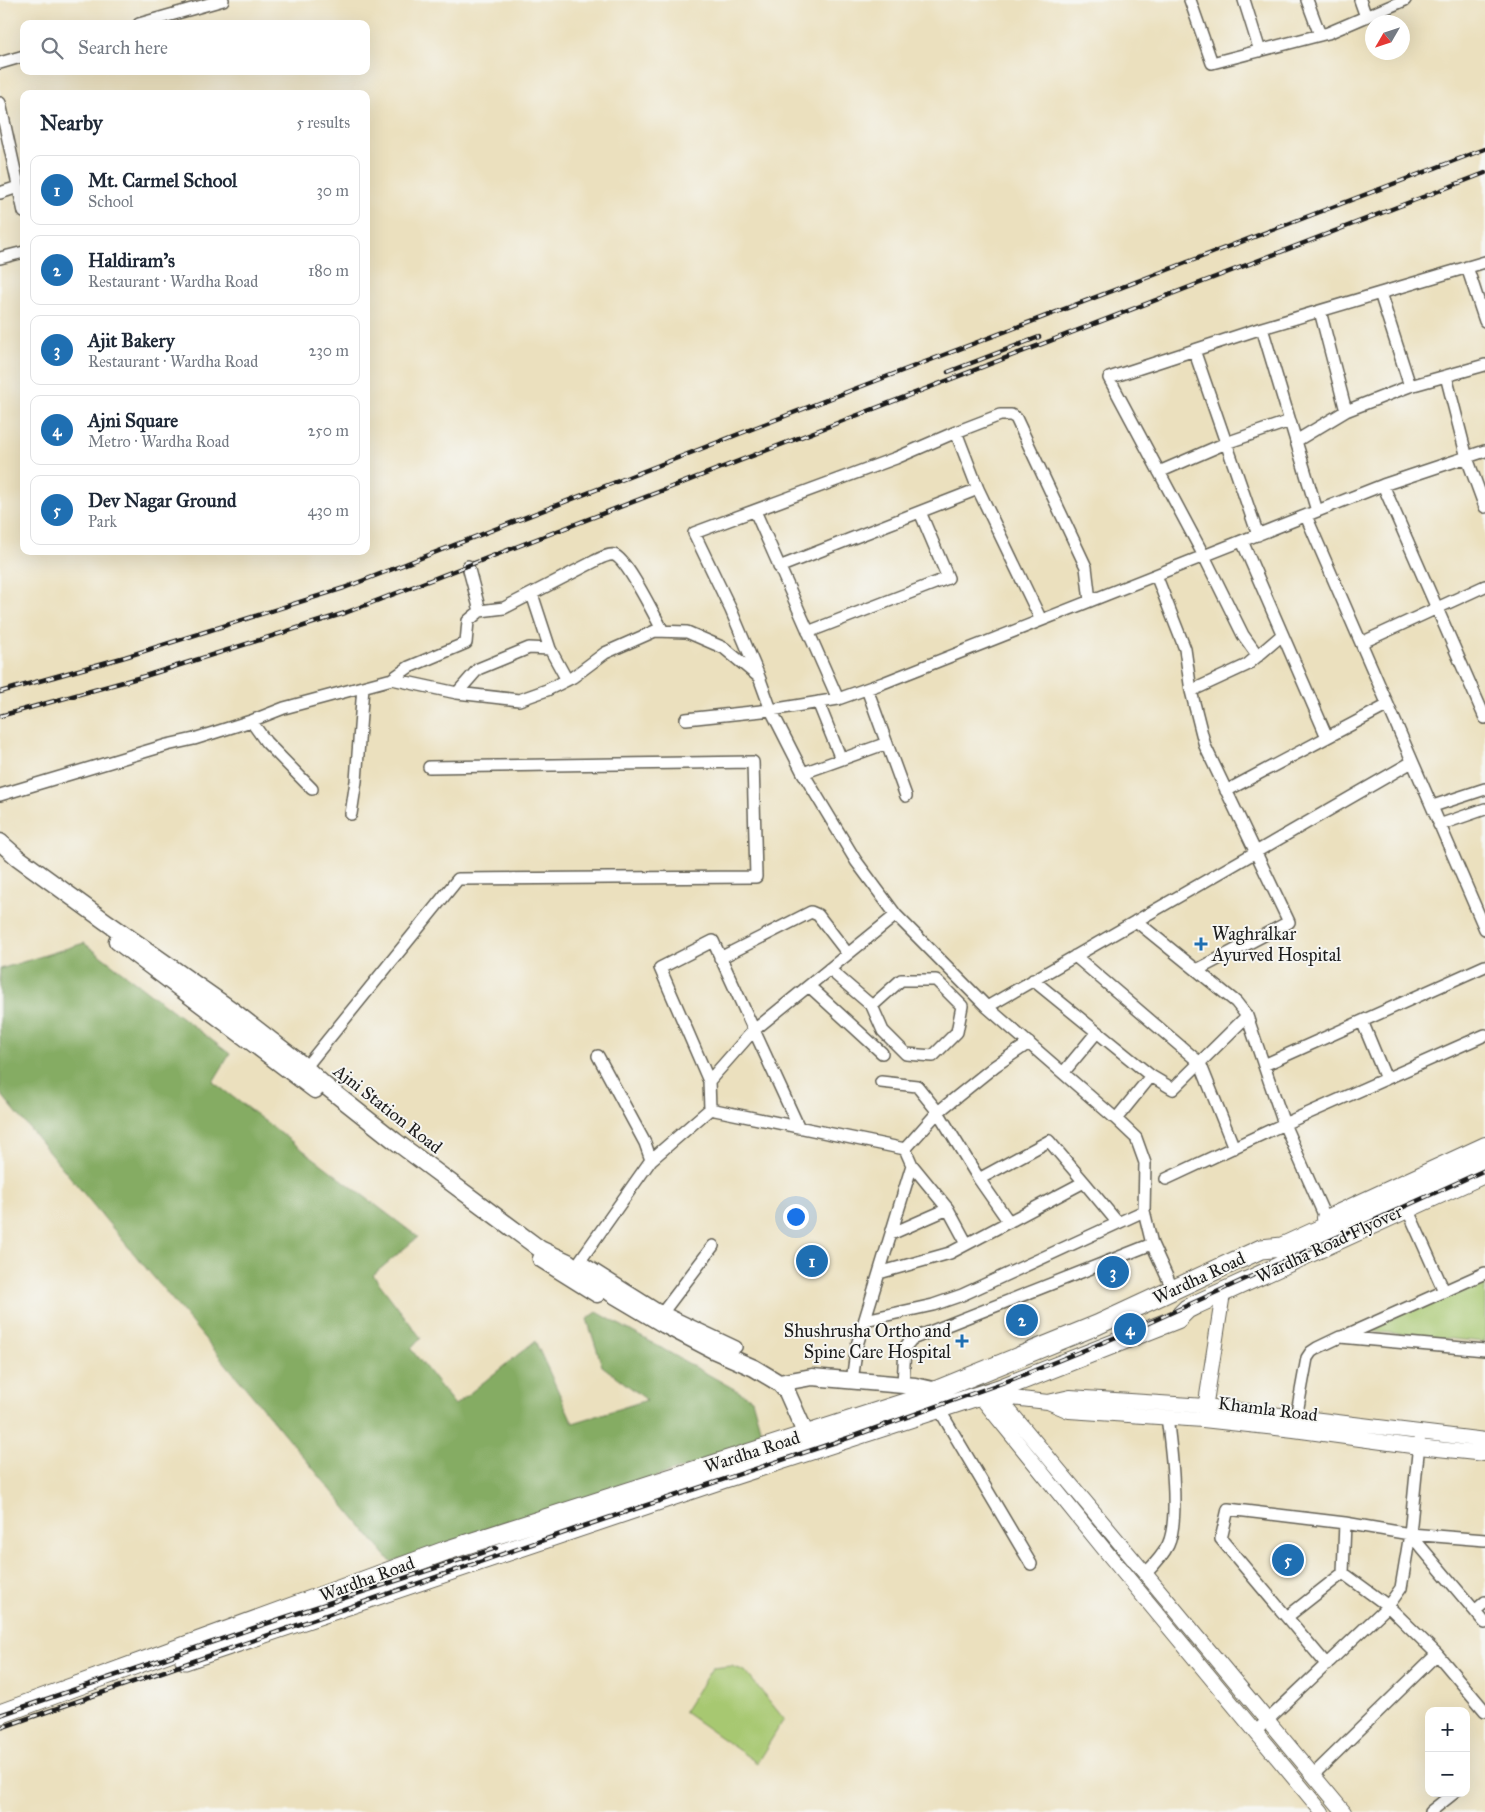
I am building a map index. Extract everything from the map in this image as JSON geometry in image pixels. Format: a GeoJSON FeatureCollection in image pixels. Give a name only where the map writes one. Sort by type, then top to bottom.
{"type":"FeatureCollection","features":[{"type":"Feature","properties":{"kind":"highway","name":"Wardha Road Flyover"},"geometry":{"type":"LineString","coordinates":[[1261,1248],[1282,1247],[1485,1154]]}},
{"type":"Feature","properties":{"kind":"highway","name":"Wardha Road Flyover"},"geometry":{"type":"LineString","coordinates":[[1177,1319],[1187,1309],[1197,1304],[1485,1173]]}},
{"type":"Feature","properties":{"kind":"highway","name":"Wardha Road"},"geometry":{"type":"LineString","coordinates":[[0,1714],[445,1551],[805,1443],[938,1400],[1261,1248]]}},
{"type":"Feature","properties":{"kind":"highway","name":"Wardha Road"},"geometry":{"type":"LineString","coordinates":[[938,1400],[991,1391],[1177,1319]]}},
{"type":"Feature","properties":{"kind":"highway","name":"Wardha Road"},"geometry":{"type":"LineString","coordinates":[[0,1726],[180,1662],[459,1567],[805,1443]]}},
{"type":"Feature","properties":{"kind":"main road","name":"Ajni Station Road"},"geometry":{"type":"LineString","coordinates":[[0,842],[119,936],[349,1105],[479,1205],[540,1249],[575,1268],[653,1326],[770,1379]]}},
{"type":"Feature","properties":{"kind":"main road","name":"Ajni Station Road"},"geometry":{"type":"LineString","coordinates":[[0,854],[119,936]]}},
{"type":"Feature","properties":{"kind":"main road"},"geometry":{"type":"LineString","coordinates":[[805,1443],[770,1379],[812,1377],[903,1385],[938,1400]]}},
{"type":"Feature","properties":{"kind":"street"},"geometry":{"type":"LineString","coordinates":[[153,20],[224,0]]}},
{"type":"Feature","properties":{"kind":"street"},"geometry":{"type":"LineString","coordinates":[[1190,0],[1212,63],[1320,35],[1365,17]]}},
{"type":"Feature","properties":{"kind":"street"},"geometry":{"type":"LineString","coordinates":[[1244,0],[1260,51]]}},
{"type":"Feature","properties":{"kind":"street"},"geometry":{"type":"LineString","coordinates":[[1307,0],[1320,35]]}},
{"type":"Feature","properties":{"kind":"street"},"geometry":{"type":"LineString","coordinates":[[1360,0],[1365,15]]}},
{"type":"Feature","properties":{"kind":"street"},"geometry":{"type":"LineString","coordinates":[[1371,15],[1405,0]]}},
{"type":"Feature","properties":{"kind":"street"},"geometry":{"type":"LineString","coordinates":[[0,63],[20,57]]}},
{"type":"Feature","properties":{"kind":"street"},"geometry":{"type":"LineString","coordinates":[[0,104],[3,129],[20,196]]}},
{"type":"Feature","properties":{"kind":"street"},"geometry":{"type":"LineString","coordinates":[[0,193],[18,188]]}},
{"type":"Feature","properties":{"kind":"street"},"geometry":{"type":"LineString","coordinates":[[0,258],[20,253]]}},
{"type":"Feature","properties":{"kind":"street"},"geometry":{"type":"LineString","coordinates":[[1258,656],[1243,636],[1204,556],[1109,378],[1262,328],[1485,262]]}},
{"type":"Feature","properties":{"kind":"street"},"geometry":{"type":"LineString","coordinates":[[1467,267],[1485,321]]}},
{"type":"Feature","properties":{"kind":"street"},"geometry":{"type":"LineString","coordinates":[[1380,293],[1410,386]]}},
{"type":"Feature","properties":{"kind":"street"},"geometry":{"type":"LineString","coordinates":[[1320,311],[1346,411]]}},
{"type":"Feature","properties":{"kind":"street"},"geometry":{"type":"LineString","coordinates":[[1262,328],[1317,511]]}},
{"type":"Feature","properties":{"kind":"street"},"geometry":{"type":"LineString","coordinates":[[1194,350],[1258,535]]}},
{"type":"Feature","properties":{"kind":"street"},"geometry":{"type":"LineString","coordinates":[[1296,441],[1346,411],[1410,386],[1485,366]]}},
{"type":"Feature","properties":{"kind":"street"},"geometry":{"type":"LineString","coordinates":[[1446,376],[1466,458],[1485,508]]}},
{"type":"Feature","properties":{"kind":"street"},"geometry":{"type":"LineString","coordinates":[[1090,601],[1086,567],[1016,418],[1011,415],[1000,415],[896,458],[694,534],[730,610],[771,710],[803,773],[856,861],[896,915],[987,1007],[1136,1138],[1144,1163],[1144,1210],[1152,1244],[1173,1290]]}},
{"type":"Feature","properties":{"kind":"street"},"geometry":{"type":"LineString","coordinates":[[1159,472],[1226,443],[1290,421]]}},
{"type":"Feature","properties":{"kind":"street"},"geometry":{"type":"LineString","coordinates":[[956,432],[978,489],[1042,620]]}},
{"type":"Feature","properties":{"kind":"street"},"geometry":{"type":"LineString","coordinates":[[686,719],[771,710],[838,699],[1383,485],[1485,451]]}},
{"type":"Feature","properties":{"kind":"street"},"geometry":{"type":"LineString","coordinates":[[1383,485],[1485,718]]}},
{"type":"Feature","properties":{"kind":"street"},"geometry":{"type":"LineString","coordinates":[[779,567],[978,489]]}},
{"type":"Feature","properties":{"kind":"street"},"geometry":{"type":"LineString","coordinates":[[755,511],[838,699]]}},
{"type":"Feature","properties":{"kind":"street"},"geometry":{"type":"LineString","coordinates":[[808,632],[948,578],[920,512]]}},
{"type":"Feature","properties":{"kind":"street"},"geometry":{"type":"LineString","coordinates":[[1306,516],[1485,929]]}},
{"type":"Feature","properties":{"kind":"street"},"geometry":{"type":"LineString","coordinates":[[1242,541],[1327,738]]}},
{"type":"Feature","properties":{"kind":"street"},"geometry":{"type":"LineString","coordinates":[[0,794],[194,739],[251,721],[284,708],[392,679],[409,667],[466,643],[468,621],[480,611],[504,608],[595,560],[609,555],[616,556],[627,567],[663,631]]}},
{"type":"Feature","properties":{"kind":"street"},"geometry":{"type":"LineString","coordinates":[[468,566],[480,611]]}},
{"type":"Feature","properties":{"kind":"street"},"geometry":{"type":"LineString","coordinates":[[1156,575],[1185,649],[1191,691],[1205,746],[1289,922],[1197,970]]}},
{"type":"Feature","properties":{"kind":"street"},"geometry":{"type":"LineString","coordinates":[[1361,643],[1485,586]]}},
{"type":"Feature","properties":{"kind":"street"},"geometry":{"type":"LineString","coordinates":[[532,594],[550,649],[567,680]]}},
{"type":"Feature","properties":{"kind":"street"},"geometry":{"type":"LineString","coordinates":[[392,679],[456,693],[519,700],[547,690],[567,680],[605,652],[655,631],[687,632],[724,648],[759,677]]}},
{"type":"Feature","properties":{"kind":"street"},"geometry":{"type":"LineString","coordinates":[[1191,691],[1247,665],[1282,635]]}},
{"type":"Feature","properties":{"kind":"street"},"geometry":{"type":"LineString","coordinates":[[456,693],[478,668],[529,648],[550,649]]}},
{"type":"Feature","properties":{"kind":"street"},"geometry":{"type":"LineString","coordinates":[[352,814],[362,687]]}},
{"type":"Feature","properties":{"kind":"street"},"geometry":{"type":"LineString","coordinates":[[867,689],[906,796]]}},
{"type":"Feature","properties":{"kind":"street"},"geometry":{"type":"LineString","coordinates":[[818,702],[841,759]]}},
{"type":"Feature","properties":{"kind":"street"},"geometry":{"type":"LineString","coordinates":[[1226,791],[1388,705]]}},
{"type":"Feature","properties":{"kind":"street"},"geometry":{"type":"LineString","coordinates":[[251,721],[266,742],[312,789]]}},
{"type":"Feature","properties":{"kind":"street"},"geometry":{"type":"LineString","coordinates":[[803,773],[887,743]]}},
{"type":"Feature","properties":{"kind":"street"},"geometry":{"type":"LineString","coordinates":[[307,1074],[458,879],[756,877],[754,762],[429,767]]}},
{"type":"Feature","properties":{"kind":"street"},"geometry":{"type":"LineString","coordinates":[[987,1007],[1412,762]]}},
{"type":"Feature","properties":{"kind":"street"},"geometry":{"type":"LineString","coordinates":[[1433,806],[1485,789]]}},
{"type":"Feature","properties":{"kind":"street"},"geometry":{"type":"LineString","coordinates":[[1439,825],[1485,809]]}},
{"type":"Feature","properties":{"kind":"street"},"geometry":{"type":"LineString","coordinates":[[720,958],[811,912],[818,916],[848,954]]}},
{"type":"Feature","properties":{"kind":"street"},"geometry":{"type":"LineString","coordinates":[[709,1081],[753,1031],[896,915]]}},
{"type":"Feature","properties":{"kind":"street"},"geometry":{"type":"LineString","coordinates":[[1136,920],[1236,1002],[1247,1016],[1284,1124],[1325,1217]]}},
{"type":"Feature","properties":{"kind":"street"},"geometry":{"type":"LineString","coordinates":[[710,1109],[709,1081],[660,968],[713,941],[799,1128]]}},
{"type":"Feature","properties":{"kind":"street"},"geometry":{"type":"LineString","coordinates":[[1075,956],[1200,1063],[1234,1148]]}},
{"type":"Feature","properties":{"kind":"street"},"geometry":{"type":"LineString","coordinates":[[1264,1065],[1485,966]]}},
{"type":"Feature","properties":{"kind":"street"},"geometry":{"type":"LineString","coordinates":[[829,970],[872,1006],[883,1031],[906,1054],[933,1056],[957,1032],[962,1006],[936,980],[901,980],[872,1006]]}},
{"type":"Feature","properties":{"kind":"street"},"geometry":{"type":"LineString","coordinates":[[1033,980],[1151,1076],[1173,1089],[1247,1016]]}},
{"type":"Feature","properties":{"kind":"street"},"geometry":{"type":"LineString","coordinates":[[953,997],[964,984]]}},
{"type":"Feature","properties":{"kind":"street"},"geometry":{"type":"LineString","coordinates":[[809,986],[882,1053]]}},
{"type":"Feature","properties":{"kind":"street"},"geometry":{"type":"LineString","coordinates":[[1362,1021],[1386,1078]]}},
{"type":"Feature","properties":{"kind":"street"},"geometry":{"type":"LineString","coordinates":[[1063,1073],[1097,1032]]}},
{"type":"Feature","properties":{"kind":"street"},"geometry":{"type":"LineString","coordinates":[[1166,1179],[1485,1034]]}},
{"type":"Feature","properties":{"kind":"street"},"geometry":{"type":"LineString","coordinates":[[905,1149],[938,1112],[995,1066],[1029,1043]]}},
{"type":"Feature","properties":{"kind":"street"},"geometry":{"type":"LineString","coordinates":[[598,1056],[645,1143],[651,1160]]}},
{"type":"Feature","properties":{"kind":"street"},"geometry":{"type":"LineString","coordinates":[[1116,1119],[1151,1076]]}},
{"type":"Feature","properties":{"kind":"street"},"geometry":{"type":"LineString","coordinates":[[881,1082],[917,1086],[938,1112],[979,1179],[1009,1222]]}},
{"type":"Feature","properties":{"kind":"street"},"geometry":{"type":"LineString","coordinates":[[710,1109],[905,1149]]}},
{"type":"Feature","properties":{"kind":"street"},"geometry":{"type":"LineString","coordinates":[[710,1109],[651,1160],[575,1268],[615,1284],[663,1312],[736,1347]]}},
{"type":"Feature","properties":{"kind":"street"},"geometry":{"type":"LineString","coordinates":[[979,1179],[1049,1141],[1118,1223]]}},
{"type":"Feature","properties":{"kind":"street","name":"Wardha Road"},"geometry":{"type":"LineString","coordinates":[[1261,1248],[1485,1144]]}},
{"type":"Feature","properties":{"kind":"street"},"geometry":{"type":"LineString","coordinates":[[905,1149],[912,1165],[948,1209],[967,1244]]}},
{"type":"Feature","properties":{"kind":"street"},"geometry":{"type":"LineString","coordinates":[[852,1381],[857,1345],[912,1165]]}},
{"type":"Feature","properties":{"kind":"street","name":"Wardha Road"},"geometry":{"type":"LineString","coordinates":[[1177,1319],[1308,1263],[1485,1180]]}},
{"type":"Feature","properties":{"kind":"street"},"geometry":{"type":"LineString","coordinates":[[879,1273],[950,1253],[1084,1182]]}},
{"type":"Feature","properties":{"kind":"street"},"geometry":{"type":"LineString","coordinates":[[891,1234],[948,1209]]}},
{"type":"Feature","properties":{"kind":"street"},"geometry":{"type":"LineString","coordinates":[[865,1320],[933,1305],[962,1295],[1144,1210]]}},
{"type":"Feature","properties":{"kind":"street"},"geometry":{"type":"LineString","coordinates":[[1410,1216],[1444,1291]]}},
{"type":"Feature","properties":{"kind":"street"},"geometry":{"type":"LineString","coordinates":[[903,1385],[905,1347],[912,1340],[1152,1244]]}},
{"type":"Feature","properties":{"kind":"street"},"geometry":{"type":"LineString","coordinates":[[663,1312],[713,1246]]}},
{"type":"Feature","properties":{"kind":"street"},"geometry":{"type":"LineString","coordinates":[[1296,1418],[1307,1358],[1316,1348],[1485,1273]]}},
{"type":"Feature","properties":{"kind":"street"},"geometry":{"type":"LineString","coordinates":[[1204,1413],[1222,1300]]}},
{"type":"Feature","properties":{"kind":"street"},"geometry":{"type":"LineString","coordinates":[[1340,1337],[1485,1350]]}},
{"type":"Feature","properties":{"kind":"street"},"geometry":{"type":"LineString","coordinates":[[991,1391],[1146,1573],[1344,1812]]}},
{"type":"Feature","properties":{"kind":"street"},"geometry":{"type":"LineString","coordinates":[[991,1391],[1001,1423],[1322,1812]]}},
{"type":"Feature","properties":{"kind":"street","name":"Khamla Road"},"geometry":{"type":"LineString","coordinates":[[991,1391],[1012,1398],[1048,1402],[1069,1411],[1167,1417],[1204,1413],[1296,1418],[1420,1440],[1485,1454]]}},
{"type":"Feature","properties":{"kind":"street","name":"Khamla Road"},"geometry":{"type":"LineString","coordinates":[[1048,1402],[1070,1397],[1420,1440],[1485,1440]]}},
{"type":"Feature","properties":{"kind":"street"},"geometry":{"type":"LineString","coordinates":[[938,1400],[1032,1564]]}},
{"type":"Feature","properties":{"kind":"street"},"geometry":{"type":"LineString","coordinates":[[1001,1423],[1012,1414]]}},
{"type":"Feature","properties":{"kind":"street"},"geometry":{"type":"LineString","coordinates":[[1146,1573],[1168,1546],[1173,1527],[1173,1480],[1167,1417]]}},
{"type":"Feature","properties":{"kind":"street"},"geometry":{"type":"LineString","coordinates":[[1255,1732],[1268,1722],[1388,1606],[1401,1588],[1410,1534],[1420,1440]]}},
{"type":"Feature","properties":{"kind":"street"},"geometry":{"type":"LineString","coordinates":[[1327,1665],[1221,1539],[1228,1509],[1346,1523],[1410,1534],[1485,1540]]}},
{"type":"Feature","properties":{"kind":"street"},"geometry":{"type":"LineString","coordinates":[[1287,1617],[1343,1573],[1346,1523]]}},
{"type":"Feature","properties":{"kind":"street"},"geometry":{"type":"LineString","coordinates":[[1410,1534],[1485,1624]]}},
{"type":"Feature","properties":{"kind":"street"},"geometry":{"type":"LineString","coordinates":[[1343,1573],[1388,1606],[1438,1654],[1485,1711]]}},
{"type":"Feature","properties":{"kind":"street"},"geometry":{"type":"LineString","coordinates":[[1475,1611],[1485,1602]]}},
{"type":"Feature","properties":{"kind":"street"},"geometry":{"type":"LineString","coordinates":[[1313,1775],[1438,1654]]}},
{"type":"Feature","properties":{"kind":"street"},"geometry":{"type":"LineString","coordinates":[[1430,1812],[1449,1797]]}},
{"type":"Feature","properties":{"kind":"green space"},"geometry":{"type":"Polygon","coordinates":[[[84,943],[230,1054],[213,1082],[418,1237],[373,1275],[421,1338],[411,1349],[455,1405],[535,1341],[573,1423],[647,1400],[602,1366],[587,1319],[597,1312],[752,1399],[764,1442],[391,1562],[0,1093],[0,969],[84,943]]]}},
{"type":"Feature","properties":{"kind":"green space"},"geometry":{"type":"Polygon","coordinates":[[[1485,1279],[1485,1342],[1358,1330],[1485,1279]]]}},
{"type":"Feature","properties":{"kind":"green space"},"geometry":{"type":"Polygon","coordinates":[[[732,1666],[745,1671],[784,1719],[757,1763],[684,1712],[712,1668],[732,1666]]]}},
{"type":"Feature","properties":{"kind":"railway"},"geometry":{"type":"LineString","coordinates":[[0,692],[125,657],[344,588],[857,388],[1485,149]]}},
{"type":"Feature","properties":{"kind":"railway"},"geometry":{"type":"LineString","coordinates":[[0,716],[145,676],[345,613],[1485,173]]}},
{"type":"Feature","properties":{"kind":"railway"},"geometry":{"type":"LineString","coordinates":[[948,372],[1039,337]]}},
{"type":"Feature","properties":{"kind":"railway"},"geometry":{"type":"LineString","coordinates":[[0,1728],[581,1527],[851,1437],[1013,1379],[1131,1331],[1485,1170]]}},
{"type":"Feature","properties":{"kind":"railway"},"geometry":{"type":"LineString","coordinates":[[0,1715],[280,1619],[496,1548]]}},
{"type":"Feature","properties":{"kind":"place","name":"Waghralkar Ayurved Hospital"},"geometry":{"type":"Point","coordinates":[1201,944]}},
{"type":"Feature","properties":{"kind":"place","name":"Mt. Carmel School"},"geometry":{"type":"Point","coordinates":[812,1261]}},
{"type":"Feature","properties":{"kind":"place","name":"Ajit Bakery"},"geometry":{"type":"Point","coordinates":[1113,1272]}},
{"type":"Feature","properties":{"kind":"place","name":"Haldiram's"},"geometry":{"type":"Point","coordinates":[1022,1320]}},
{"type":"Feature","properties":{"kind":"place","name":"Ajni Square"},"geometry":{"type":"Point","coordinates":[1130,1329]}},
{"type":"Feature","properties":{"kind":"place","name":"Shushrusha Ortho and Spine Care Hospital"},"geometry":{"type":"Point","coordinates":[962,1341]}},
{"type":"Feature","properties":{"kind":"place","name":"Dev Nagar Ground"},"geometry":{"type":"Point","coordinates":[1288,1560]}}]}
